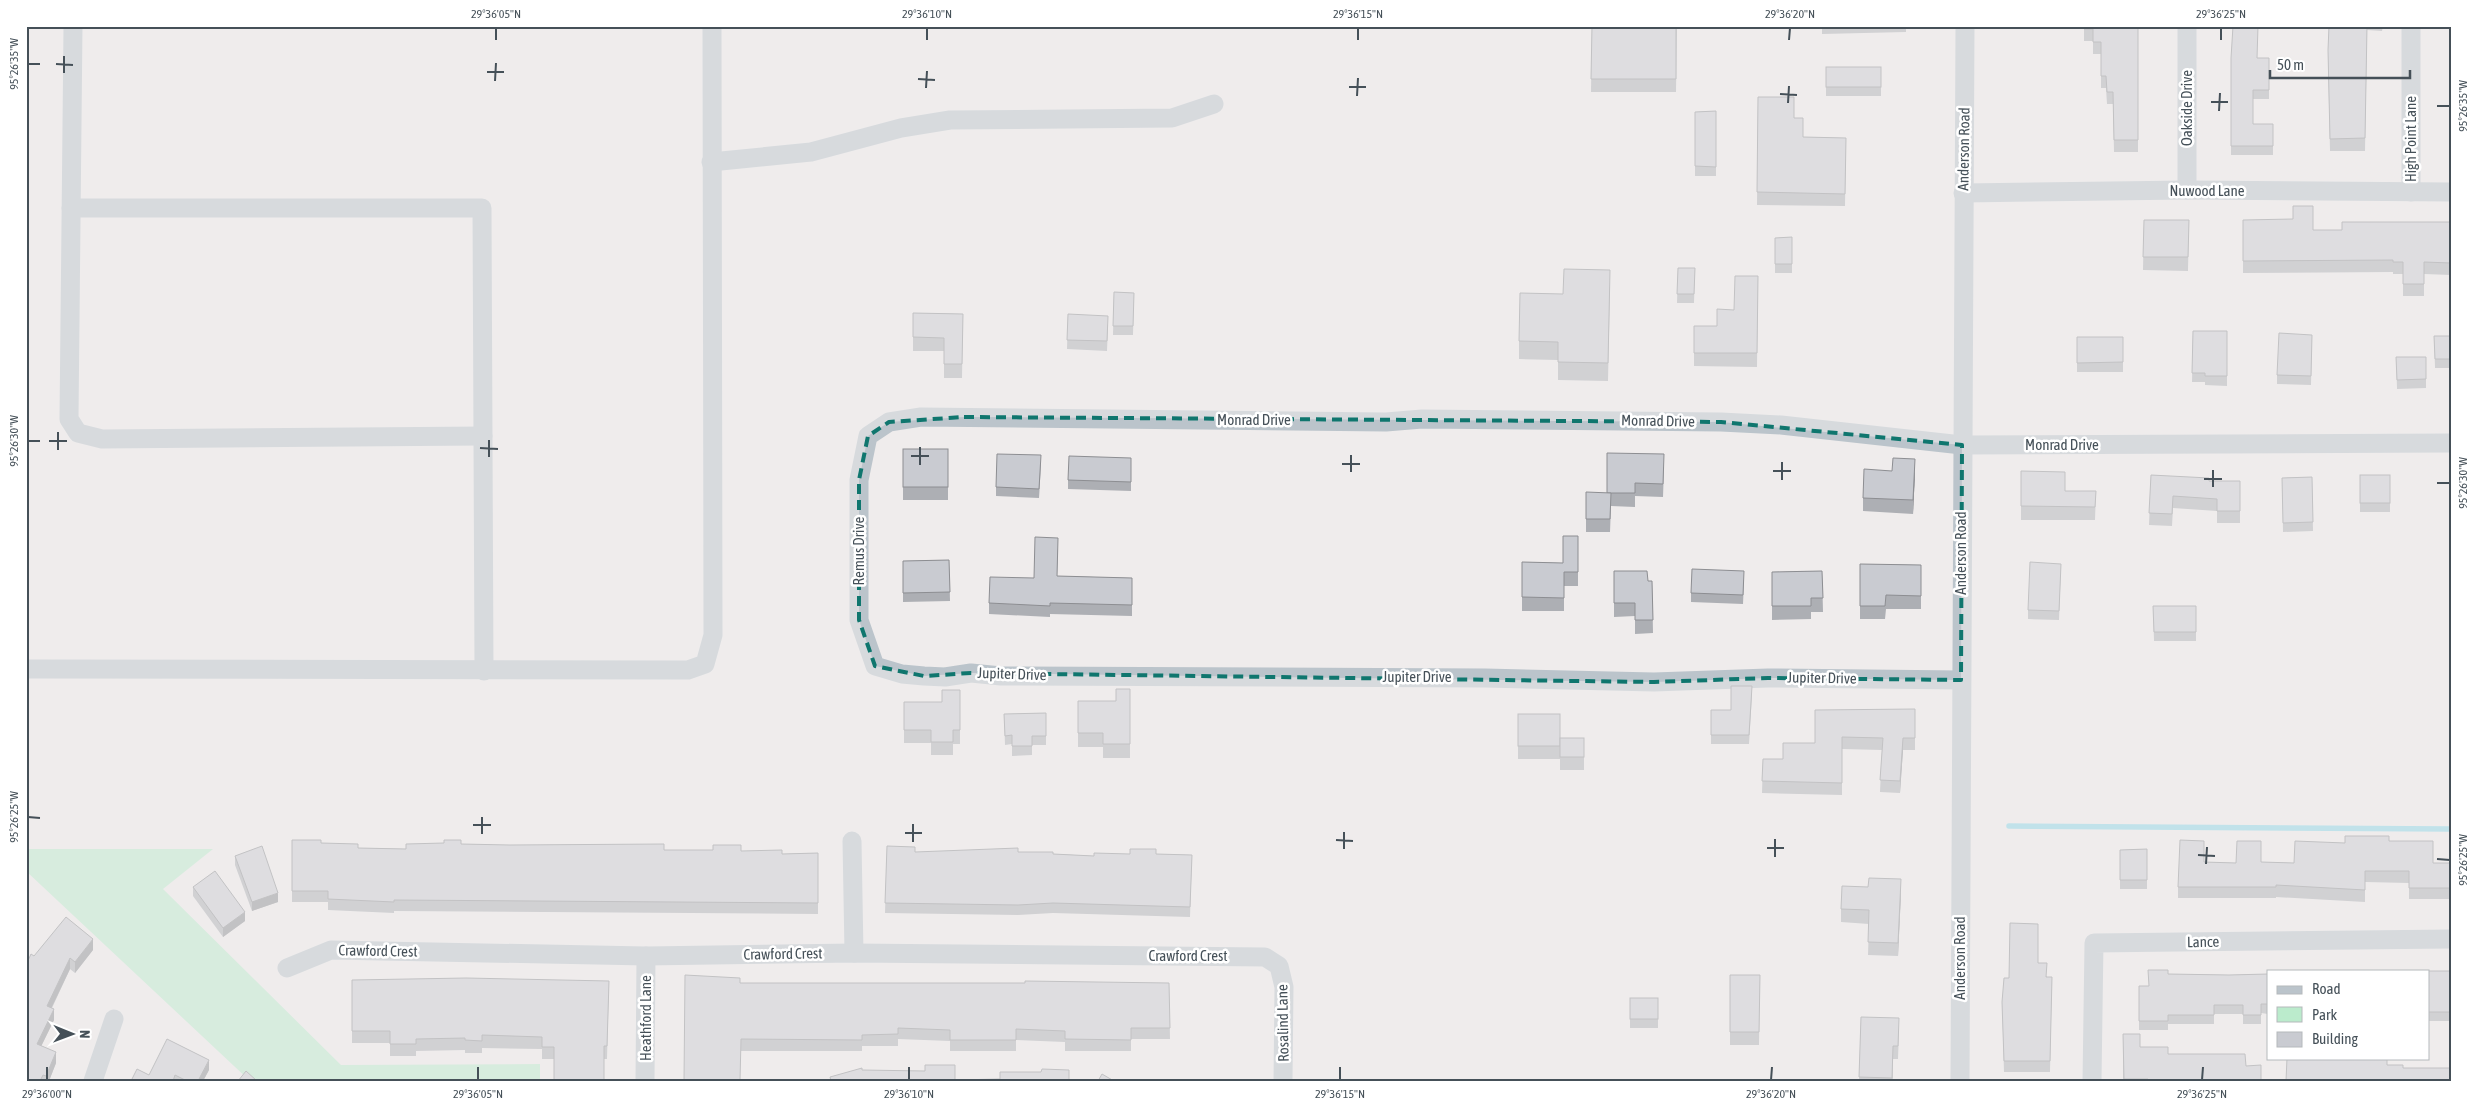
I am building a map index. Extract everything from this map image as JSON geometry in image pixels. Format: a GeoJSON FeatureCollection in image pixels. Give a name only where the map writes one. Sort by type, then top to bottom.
{"type":"FeatureCollection","features":[{"type":"Feature","properties":{"kind":"street"},"geometry":{"type":"LineString","coordinates":[[73,26],[69,419],[78,434],[102,439],[483,436]]}},
{"type":"Feature","properties":{"kind":"street"},"geometry":{"type":"LineString","coordinates":[[26,668],[484,671],[688,670],[705,664],[714,635],[712,26]]}},
{"type":"Feature","properties":{"kind":"street","name":"Anderson Road"},"geometry":{"type":"LineString","coordinates":[[1960,1081],[1965,26]]}},
{"type":"Feature","properties":{"kind":"street","name":"Oakside Drive"},"geometry":{"type":"LineString","coordinates":[[2187,26],[2187,190]]}},
{"type":"Feature","properties":{"kind":"street","name":"High Point Lane"},"geometry":{"type":"LineString","coordinates":[[2411,26],[2411,192]]}},
{"type":"Feature","properties":{"kind":"street"},"geometry":{"type":"LineString","coordinates":[[712,162],[811,152],[901,128],[950,120],[1172,118],[1214,104]]}},
{"type":"Feature","properties":{"kind":"street","name":"Nuwood Lane"},"geometry":{"type":"LineString","coordinates":[[1963,193],[2187,190],[2451,192]]}},
{"type":"Feature","properties":{"kind":"street"},"geometry":{"type":"LineString","coordinates":[[71,208],[482,208],[484,671]]}},
{"type":"Feature","properties":{"kind":"street","name":"Monrad Drive"},"geometry":{"type":"LineString","coordinates":[[870,435],[889,422],[921,417],[1386,422],[1442,419],[1764,424],[1962,445],[2451,443]]}},
{"type":"Feature","properties":{"kind":"street","name":"Remus Drive"},"geometry":{"type":"LineString","coordinates":[[870,435],[859,480],[859,620],[875,666]]}},
{"type":"Feature","properties":{"kind":"street","name":"Jupiter Drive"},"geometry":{"type":"LineString","coordinates":[[875,666],[902,674],[931,676],[971,673],[1000,676],[1485,678],[1654,682],[1768,678],[1961,680]]}},
{"type":"Feature","properties":{"kind":"street"},"geometry":{"type":"LineString","coordinates":[[852,841],[854,953]]}},
{"type":"Feature","properties":{"kind":"street","name":"Lance"},"geometry":{"type":"LineString","coordinates":[[2092,1081],[2094,943],[2451,940]]}},
{"type":"Feature","properties":{"kind":"street","name":"Crawford Crest"},"geometry":{"type":"LineString","coordinates":[[287,968],[331,950],[646,956],[854,953],[1265,957],[1279,966]]}},
{"type":"Feature","properties":{"kind":"street","name":"Heathford Lane"},"geometry":{"type":"LineString","coordinates":[[645,1081],[646,956]]}},
{"type":"Feature","properties":{"kind":"street","name":"Rosalind Lane"},"geometry":{"type":"LineString","coordinates":[[1279,966],[1284,987],[1284,1081]]}},
{"type":"Feature","properties":{"kind":"street"},"geometry":{"type":"LineString","coordinates":[[93,1081],[114,1019]]}},
{"type":"Feature","properties":{"kind":"highlighted area"},"geometry":{"type":"Polygon","coordinates":[[[964,417],[1721,422],[1962,445],[1961,680],[1768,678],[1654,682],[971,673],[924,676],[875,666],[859,620],[859,480],[868,436],[889,422],[964,417]]]}},
{"type":"Feature","properties":{"kind":"green space"},"geometry":{"type":"Polygon","coordinates":[[[26,849],[213,849],[163,889],[341,1065],[540,1064],[540,1081],[250,1081],[26,871],[26,849]]]}},
{"type":"Feature","properties":{"kind":"building"},"geometry":{"type":"Polygon","coordinates":[[[1592,26],[1676,26],[1676,79],[1591,79],[1592,26]]]}},
{"type":"Feature","properties":{"kind":"building"},"geometry":{"type":"Polygon","coordinates":[[[2084,26],[2138,26],[2138,140],[2114,140],[2113,92],[2107,92],[2106,76],[2101,76],[2101,42],[2093,42],[2093,29],[2084,29],[2084,26]]]}},
{"type":"Feature","properties":{"kind":"building"},"geometry":{"type":"Polygon","coordinates":[[[2233,26],[2258,26],[2257,58],[2269,58],[2269,90],[2253,90],[2253,124],[2273,124],[2273,146],[2231,146],[2233,26]]]}},
{"type":"Feature","properties":{"kind":"building"},"geometry":{"type":"Polygon","coordinates":[[[2329,26],[2367,26],[2365,138],[2330,139],[2329,26]]]}},
{"type":"Feature","properties":{"kind":"building"},"geometry":{"type":"Polygon","coordinates":[[[1826,67],[1881,67],[1881,87],[1826,87],[1826,67]]]}},
{"type":"Feature","properties":{"kind":"building"},"geometry":{"type":"Polygon","coordinates":[[[1758,97],[1794,97],[1794,118],[1803,118],[1803,137],[1846,138],[1845,194],[1757,192],[1758,97]]]}},
{"type":"Feature","properties":{"kind":"building"},"geometry":{"type":"Polygon","coordinates":[[[1716,111],[1716,167],[1695,166],[1695,112],[1716,111]]]}},
{"type":"Feature","properties":{"kind":"building"},"geometry":{"type":"Polygon","coordinates":[[[2293,206],[2313,206],[2313,230],[2342,230],[2342,222],[2451,222],[2451,263],[2424,262],[2424,284],[2403,284],[2403,262],[2393,262],[2393,260],[2243,261],[2243,220],[2293,219],[2293,206]]]}},
{"type":"Feature","properties":{"kind":"building"},"geometry":{"type":"Polygon","coordinates":[[[2144,220],[2189,220],[2188,257],[2143,257],[2144,220]]]}},
{"type":"Feature","properties":{"kind":"building"},"geometry":{"type":"Polygon","coordinates":[[[1792,237],[1792,264],[1775,264],[1775,238],[1792,237]]]}},
{"type":"Feature","properties":{"kind":"building"},"geometry":{"type":"Polygon","coordinates":[[[1678,268],[1695,268],[1694,294],[1677,294],[1678,268]]]}},
{"type":"Feature","properties":{"kind":"building"},"geometry":{"type":"Polygon","coordinates":[[[1564,269],[1610,270],[1608,363],[1558,362],[1558,342],[1519,341],[1520,293],[1563,294],[1564,269]]]}},
{"type":"Feature","properties":{"kind":"building"},"geometry":{"type":"Polygon","coordinates":[[[1735,276],[1758,276],[1757,353],[1694,353],[1694,326],[1717,326],[1717,309],[1734,310],[1735,276]]]}},
{"type":"Feature","properties":{"kind":"building"},"geometry":{"type":"Polygon","coordinates":[[[1114,292],[1134,293],[1133,326],[1113,326],[1114,292]]]}},
{"type":"Feature","properties":{"kind":"building"},"geometry":{"type":"Polygon","coordinates":[[[913,313],[963,314],[962,364],[944,364],[944,338],[913,337],[913,313]]]}},
{"type":"Feature","properties":{"kind":"building"},"geometry":{"type":"Polygon","coordinates":[[[1068,314],[1108,316],[1107,341],[1067,340],[1068,314]]]}},
{"type":"Feature","properties":{"kind":"building"},"geometry":{"type":"Polygon","coordinates":[[[2193,331],[2227,331],[2227,376],[2205,376],[2205,373],[2192,373],[2193,331]]]}},
{"type":"Feature","properties":{"kind":"building"},"geometry":{"type":"Polygon","coordinates":[[[2279,333],[2312,335],[2311,376],[2277,375],[2279,333]]]}},
{"type":"Feature","properties":{"kind":"building"},"geometry":{"type":"Polygon","coordinates":[[[2434,336],[2451,336],[2451,359],[2435,359],[2434,336]]]}},
{"type":"Feature","properties":{"kind":"building"},"geometry":{"type":"Polygon","coordinates":[[[2077,337],[2123,337],[2123,362],[2077,363],[2077,337]]]}},
{"type":"Feature","properties":{"kind":"building"},"geometry":{"type":"Polygon","coordinates":[[[2396,357],[2426,357],[2426,379],[2397,380],[2396,357]]]}},
{"type":"Feature","properties":{"kind":"building"},"geometry":{"type":"Polygon","coordinates":[[[903,449],[948,449],[948,487],[903,487],[903,449]]]}},
{"type":"Feature","properties":{"kind":"building"},"geometry":{"type":"Polygon","coordinates":[[[1607,453],[1664,454],[1663,484],[1635,483],[1635,493],[1607,493],[1607,453]]]}},
{"type":"Feature","properties":{"kind":"building"},"geometry":{"type":"Polygon","coordinates":[[[997,454],[1041,455],[1039,489],[996,487],[997,454]]]}},
{"type":"Feature","properties":{"kind":"building"},"geometry":{"type":"Polygon","coordinates":[[[1069,456],[1131,458],[1131,482],[1068,480],[1069,456]]]}},
{"type":"Feature","properties":{"kind":"building"},"geometry":{"type":"Polygon","coordinates":[[[1893,458],[1915,459],[1913,500],[1863,498],[1864,469],[1892,471],[1893,458]]]}},
{"type":"Feature","properties":{"kind":"building"},"geometry":{"type":"Polygon","coordinates":[[[2021,471],[2065,472],[2065,491],[2096,491],[2095,507],[2021,506],[2021,471]]]}},
{"type":"Feature","properties":{"kind":"building"},"geometry":{"type":"Polygon","coordinates":[[[2151,475],[2209,478],[2209,481],[2240,481],[2240,511],[2217,511],[2217,499],[2173,496],[2172,514],[2149,513],[2151,475]]]}},
{"type":"Feature","properties":{"kind":"building"},"geometry":{"type":"Polygon","coordinates":[[[2360,475],[2390,475],[2390,503],[2360,503],[2360,475]]]}},
{"type":"Feature","properties":{"kind":"building"},"geometry":{"type":"Polygon","coordinates":[[[2312,477],[2313,522],[2283,523],[2282,478],[2312,477]]]}},
{"type":"Feature","properties":{"kind":"building"},"geometry":{"type":"Polygon","coordinates":[[[1586,492],[1611,493],[1610,519],[1586,519],[1586,492]]]}},
{"type":"Feature","properties":{"kind":"building"},"geometry":{"type":"Polygon","coordinates":[[[1563,536],[1578,536],[1578,572],[1564,572],[1564,598],[1522,597],[1522,562],[1563,563],[1563,536]]]}},
{"type":"Feature","properties":{"kind":"building"},"geometry":{"type":"Polygon","coordinates":[[[1035,537],[1058,538],[1057,576],[1132,578],[1132,605],[1050,603],[1050,606],[989,603],[990,577],[1034,578],[1035,537]]]}},
{"type":"Feature","properties":{"kind":"building"},"geometry":{"type":"Polygon","coordinates":[[[949,560],[950,592],[903,593],[903,561],[949,560]]]}},
{"type":"Feature","properties":{"kind":"building"},"geometry":{"type":"Polygon","coordinates":[[[2030,562],[2061,564],[2059,611],[2028,610],[2030,562]]]}},
{"type":"Feature","properties":{"kind":"building"},"geometry":{"type":"Polygon","coordinates":[[[1860,564],[1921,565],[1921,596],[1886,595],[1885,606],[1860,606],[1860,564]]]}},
{"type":"Feature","properties":{"kind":"building"},"geometry":{"type":"Polygon","coordinates":[[[1692,569],[1744,571],[1743,595],[1691,593],[1692,569]]]}},
{"type":"Feature","properties":{"kind":"building"},"geometry":{"type":"Polygon","coordinates":[[[1614,571],[1647,571],[1648,581],[1652,581],[1653,620],[1635,620],[1635,603],[1614,603],[1614,571]]]}},
{"type":"Feature","properties":{"kind":"building"},"geometry":{"type":"Polygon","coordinates":[[[1822,571],[1823,598],[1811,598],[1811,606],[1772,606],[1772,572],[1822,571]]]}},
{"type":"Feature","properties":{"kind":"building"},"geometry":{"type":"Polygon","coordinates":[[[2153,606],[2196,606],[2196,632],[2154,632],[2153,606]]]}},
{"type":"Feature","properties":{"kind":"building"},"geometry":{"type":"Polygon","coordinates":[[[1731,686],[1752,686],[1749,735],[1711,735],[1711,710],[1731,710],[1731,686]]]}},
{"type":"Feature","properties":{"kind":"building"},"geometry":{"type":"Polygon","coordinates":[[[1116,689],[1130,689],[1130,744],[1103,744],[1103,733],[1078,733],[1078,701],[1116,701],[1116,689]]]}},
{"type":"Feature","properties":{"kind":"building"},"geometry":{"type":"Polygon","coordinates":[[[942,690],[960,690],[960,730],[953,730],[953,742],[931,742],[931,730],[904,730],[904,702],[942,702],[942,690]]]}},
{"type":"Feature","properties":{"kind":"building"},"geometry":{"type":"Polygon","coordinates":[[[1915,709],[1915,738],[1903,738],[1900,781],[1880,780],[1883,738],[1842,737],[1842,783],[1762,781],[1763,759],[1783,759],[1783,743],[1815,743],[1815,710],[1915,709]]]}},
{"type":"Feature","properties":{"kind":"building"},"geometry":{"type":"Polygon","coordinates":[[[1046,713],[1046,736],[1032,736],[1032,746],[1012,746],[1012,735],[1005,736],[1004,714],[1046,713]]]}},
{"type":"Feature","properties":{"kind":"building"},"geometry":{"type":"Polygon","coordinates":[[[1518,714],[1560,714],[1560,746],[1518,746],[1518,714]]]}},
{"type":"Feature","properties":{"kind":"building"},"geometry":{"type":"Polygon","coordinates":[[[1560,738],[1584,738],[1584,757],[1560,757],[1560,738]]]}},
{"type":"Feature","properties":{"kind":"building"},"geometry":{"type":"Polygon","coordinates":[[[2345,836],[2389,836],[2389,841],[2433,841],[2433,863],[2451,863],[2451,888],[2409,888],[2409,871],[2365,871],[2365,890],[2276,885],[2276,887],[2178,887],[2180,840],[2204,841],[2204,862],[2236,863],[2237,841],[2261,841],[2261,862],[2294,863],[2295,841],[2345,843],[2345,836]]]}},
{"type":"Feature","properties":{"kind":"building"},"geometry":{"type":"Polygon","coordinates":[[[292,840],[321,840],[321,843],[358,844],[358,848],[406,849],[406,844],[444,843],[444,840],[461,840],[461,844],[510,845],[664,844],[664,850],[713,850],[713,845],[741,845],[741,851],[782,850],[782,854],[818,853],[818,903],[394,900],[394,902],[328,899],[328,891],[292,891],[292,840]]]}},
{"type":"Feature","properties":{"kind":"building"},"geometry":{"type":"Polygon","coordinates":[[[262,846],[278,893],[252,902],[235,856],[262,846]]]}},
{"type":"Feature","properties":{"kind":"building"},"geometry":{"type":"Polygon","coordinates":[[[887,846],[915,847],[915,852],[1018,848],[1018,852],[1053,852],[1053,854],[1094,856],[1094,853],[1130,854],[1130,849],[1156,849],[1156,854],[1192,855],[1190,907],[1053,903],[1018,905],[885,903],[887,846]]]}},
{"type":"Feature","properties":{"kind":"building"},"geometry":{"type":"Polygon","coordinates":[[[2147,849],[2147,880],[2120,880],[2120,850],[2147,849]]]}},
{"type":"Feature","properties":{"kind":"building"},"geometry":{"type":"Polygon","coordinates":[[[215,871],[245,912],[223,928],[193,887],[215,871]]]}},
{"type":"Feature","properties":{"kind":"building"},"geometry":{"type":"Polygon","coordinates":[[[1869,878],[1901,879],[1898,943],[1868,942],[1869,910],[1841,909],[1842,886],[1868,887],[1869,878]]]}},
{"type":"Feature","properties":{"kind":"building"},"geometry":{"type":"Polygon","coordinates":[[[66,917],[93,939],[75,962],[70,958],[47,1006],[54,1009],[37,1044],[56,1052],[46,1076],[43,1075],[40,1081],[26,1081],[26,965],[31,954],[34,956],[66,917]]]}},
{"type":"Feature","properties":{"kind":"building"},"geometry":{"type":"Polygon","coordinates":[[[2010,923],[2038,924],[2038,963],[2047,963],[2046,977],[2052,977],[2050,1061],[2004,1061],[2002,1002],[2004,978],[2009,978],[2010,923]]]}},
{"type":"Feature","properties":{"kind":"building"},"geometry":{"type":"Polygon","coordinates":[[[2148,970],[2168,970],[2168,974],[2267,974],[2267,1004],[2261,1004],[2261,1015],[2243,1015],[2243,1005],[2214,1005],[2214,1015],[2168,1015],[2168,1021],[2139,1021],[2139,986],[2149,986],[2148,970]]]}},
{"type":"Feature","properties":{"kind":"building"},"geometry":{"type":"Polygon","coordinates":[[[2430,971],[2451,971],[2451,1012],[2430,1012],[2430,971]]]}},
{"type":"Feature","properties":{"kind":"building"},"geometry":{"type":"Polygon","coordinates":[[[685,975],[740,978],[740,983],[1025,983],[1025,981],[1169,983],[1170,1028],[1131,1028],[1131,1040],[1065,1039],[1065,1031],[1016,1029],[1016,1040],[950,1040],[950,1030],[898,1028],[898,1034],[862,1035],[862,1040],[741,1039],[740,1081],[684,1081],[685,975]]]}},
{"type":"Feature","properties":{"kind":"building"},"geometry":{"type":"Polygon","coordinates":[[[1730,975],[1760,975],[1759,1032],[1730,1032],[1730,975]]]}},
{"type":"Feature","properties":{"kind":"building"},"geometry":{"type":"Polygon","coordinates":[[[466,978],[609,981],[607,1046],[604,1046],[604,1081],[554,1081],[554,1047],[542,1047],[542,1037],[482,1035],[482,1041],[465,1040],[465,1038],[416,1039],[416,1044],[390,1044],[390,1031],[352,1031],[352,980],[466,978]]]}},
{"type":"Feature","properties":{"kind":"building"},"geometry":{"type":"Polygon","coordinates":[[[1630,998],[1658,998],[1658,1019],[1630,1019],[1630,998]]]}},
{"type":"Feature","properties":{"kind":"building"},"geometry":{"type":"Polygon","coordinates":[[[1861,1017],[1899,1018],[1898,1046],[1893,1046],[1892,1078],[1859,1077],[1861,1017]]]}},
{"type":"Feature","properties":{"kind":"building"},"geometry":{"type":"Polygon","coordinates":[[[2123,1034],[2140,1034],[2140,1047],[2168,1047],[2168,1054],[2245,1054],[2246,1066],[2261,1065],[2261,1081],[2148,1081],[2148,1079],[2124,1079],[2123,1034]]]}},
{"type":"Feature","properties":{"kind":"building"},"geometry":{"type":"Polygon","coordinates":[[[167,1039],[209,1060],[198,1081],[187,1081],[175,1075],[173,1081],[131,1081],[137,1069],[149,1075],[167,1039]]]}},
{"type":"Feature","properties":{"kind":"building"},"geometry":{"type":"Polygon","coordinates":[[[2287,1060],[2387,1060],[2387,1065],[2403,1065],[2403,1068],[2451,1068],[2451,1081],[2286,1081],[2287,1060]]]}},
{"type":"Feature","properties":{"kind":"building"},"geometry":{"type":"Polygon","coordinates":[[[925,1065],[955,1065],[955,1080],[1000,1079],[1000,1072],[1041,1072],[1042,1069],[1069,1070],[1069,1081],[831,1081],[830,1077],[862,1068],[862,1070],[925,1071],[925,1065]]]}},
{"type":"Feature","properties":{"kind":"building"},"geometry":{"type":"Polygon","coordinates":[[[246,1071],[257,1081],[238,1081],[246,1071]]]}},
{"type":"Feature","properties":{"kind":"building"},"geometry":{"type":"Polygon","coordinates":[[[1102,1074],[1114,1081],[1098,1081],[1102,1074]]]}},
{"type":"Feature","properties":{"kind":"waterway"},"geometry":{"type":"LineString","coordinates":[[2009,826],[2451,829]]}}]}
